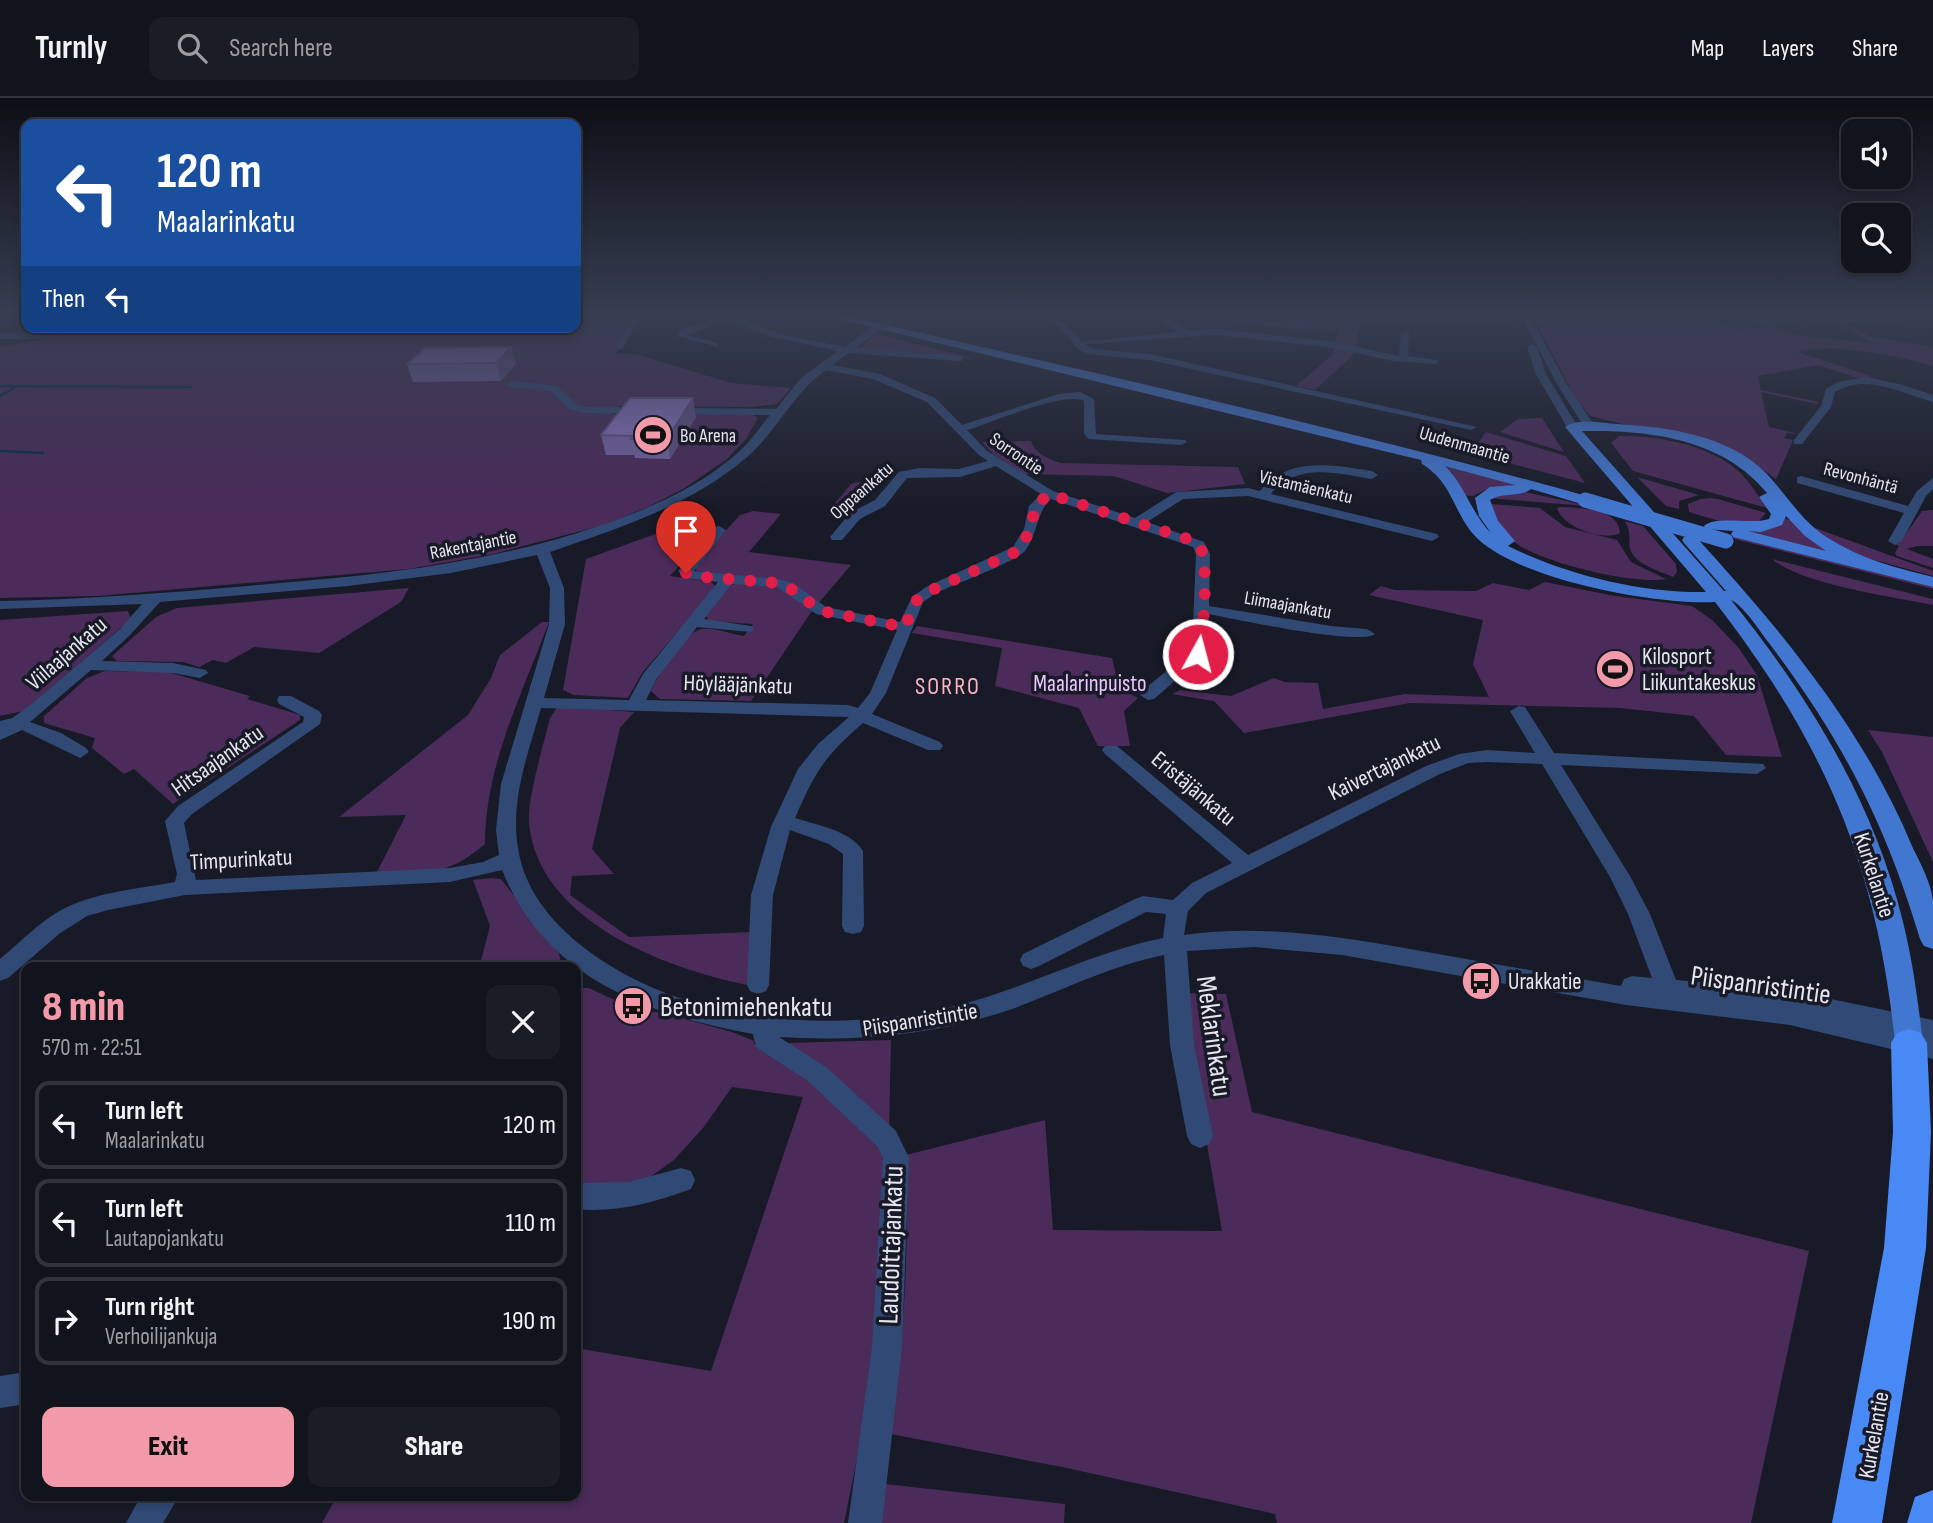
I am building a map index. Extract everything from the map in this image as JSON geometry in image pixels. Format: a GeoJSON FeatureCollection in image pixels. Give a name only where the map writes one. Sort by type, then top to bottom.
{"type":"FeatureCollection","features":[{"type":"Feature","properties":{"kind":"highway","name":"Kurkelantie"},"geometry":{"type":"LineString","coordinates":[[1857,1523],[1905,1248],[1920,1037]]}},
{"type":"Feature","properties":{"kind":"highway"},"geometry":{"type":"LineString","coordinates":[[1932,1523],[1933,1515]]}},
{"type":"Feature","properties":{"kind":"main road","name":"Uudenmaantie"},"geometry":{"type":"LineString","coordinates":[[1113,380],[1386,444],[1933,582]]}},
{"type":"Feature","properties":{"kind":"main road","name":"Uudenmaantie"},"geometry":{"type":"LineString","coordinates":[[1135,380],[1331,422],[1581,494],[1726,541],[1933,593]]}},
{"type":"Feature","properties":{"kind":"main road"},"geometry":{"type":"LineString","coordinates":[[1583,424],[1642,431],[1698,442],[1738,458],[1754,470],[1811,534],[1886,572]]}},
{"type":"Feature","properties":{"kind":"main road"},"geometry":{"type":"LineString","coordinates":[[1583,424],[1687,444],[1719,455],[1747,475],[1779,514],[1776,522],[1761,527],[1712,526]]}},
{"type":"Feature","properties":{"kind":"main road","name":"Kurkelantie"},"geometry":{"type":"LineString","coordinates":[[1583,424],[1613,478],[1687,559],[1724,593],[1817,735],[1844,787],[1883,894],[1920,1037]]}},
{"type":"Feature","properties":{"kind":"main road","name":"Kurkelantie"},"geometry":{"type":"LineString","coordinates":[[1583,424],[1724,593],[1823,699],[1879,792],[1910,866],[1933,940]]}},
{"type":"Feature","properties":{"kind":"main road"},"geometry":{"type":"LineString","coordinates":[[1606,440],[1611,435],[1623,433]]}},
{"type":"Feature","properties":{"kind":"main road"},"geometry":{"type":"LineString","coordinates":[[1386,444],[1430,462],[1447,474],[1484,537],[1523,561],[1610,584],[1724,593]]}},
{"type":"Feature","properties":{"kind":"main road"},"geometry":{"type":"LineString","coordinates":[[1581,494],[1511,488],[1489,493],[1482,498],[1482,504],[1502,536],[1530,555],[1589,574],[1724,593]]}},
{"type":"Feature","properties":{"kind":"main road"},"geometry":{"type":"LineString","coordinates":[[1664,585],[1678,580],[1687,559]]}},
{"type":"Feature","properties":{"kind":"street","name":"Rakentajantie"},"geometry":{"type":"LineString","coordinates":[[0,605],[67,605],[402,576],[542,550],[627,521],[688,493],[746,453],[806,380]]}},
{"type":"Feature","properties":{"kind":"street","name":"Sorrontie"},"geometry":{"type":"LineString","coordinates":[[885,380],[914,391],[939,406],[994,463],[1049,494],[1191,540],[1199,545],[1203,554],[1203,608]]}},
{"type":"Feature","properties":{"kind":"street"},"geometry":{"type":"LineString","coordinates":[[1253,380],[1471,427]]}},
{"type":"Feature","properties":{"kind":"street","name":"Kurkelantie"},"geometry":{"type":"LineString","coordinates":[[1546,380],[1583,424]]}},
{"type":"Feature","properties":{"kind":"street"},"geometry":{"type":"LineString","coordinates":[[1798,442],[1826,407],[1828,395],[1833,388],[1878,380]]}},
{"type":"Feature","properties":{"kind":"street"},"geometry":{"type":"LineString","coordinates":[[1882,380],[1933,399]]}},
{"type":"Feature","properties":{"kind":"street"},"geometry":{"type":"LineString","coordinates":[[511,384],[554,388],[573,407],[585,410],[778,412]]}},
{"type":"Feature","properties":{"kind":"street"},"geometry":{"type":"LineString","coordinates":[[960,429],[1059,397],[1073,395],[1089,399],[1090,434],[1093,438],[1181,442]]}},
{"type":"Feature","properties":{"kind":"street","name":"Oppaankatu"},"geometry":{"type":"LineString","coordinates":[[837,537],[855,516],[877,506],[903,475],[919,472],[960,473],[994,463]]}},
{"type":"Feature","properties":{"kind":"street"},"geometry":{"type":"LineString","coordinates":[[1264,494],[1274,480],[1305,467],[1372,475]]}},
{"type":"Feature","properties":{"kind":"street","name":"Revonhäntä"},"geometry":{"type":"LineString","coordinates":[[1801,480],[1912,511]]}},
{"type":"Feature","properties":{"kind":"street"},"geometry":{"type":"LineString","coordinates":[[1895,541],[1926,486],[1933,482]]}},
{"type":"Feature","properties":{"kind":"street","name":"Vistamäenkatu"},"geometry":{"type":"LineString","coordinates":[[1136,523],[1180,495],[1239,492],[1264,494],[1432,537]]}},
{"type":"Feature","properties":{"kind":"street"},"geometry":{"type":"LineString","coordinates":[[758,985],[762,895],[784,821],[805,773],[817,756],[863,714],[883,684],[915,602],[923,594],[1018,551],[1031,529],[1035,506],[1049,494]]}},
{"type":"Feature","properties":{"kind":"street"},"geometry":{"type":"LineString","coordinates":[[719,530],[685,571],[690,575],[783,584],[821,611],[905,627]]}},
{"type":"Feature","properties":{"kind":"street","name":"Piispanristintie"},"geometry":{"type":"LineString","coordinates":[[542,550],[555,579],[558,614],[519,748],[505,810],[507,859],[521,890],[575,962]]}},
{"type":"Feature","properties":{"kind":"street"},"geometry":{"type":"LineString","coordinates":[[636,703],[649,677],[728,579]]}},
{"type":"Feature","properties":{"kind":"street","name":"Viilaajankatu"},"geometry":{"type":"LineString","coordinates":[[0,735],[9,723],[86,665],[135,623],[156,598]]}},
{"type":"Feature","properties":{"kind":"street"},"geometry":{"type":"LineString","coordinates":[[1148,695],[1200,652],[1203,608]]}},
{"type":"Feature","properties":{"kind":"street","name":"Liimaajankatu"},"geometry":{"type":"LineString","coordinates":[[1203,608],[1331,631],[1367,634]]}},
{"type":"Feature","properties":{"kind":"street"},"geometry":{"type":"LineString","coordinates":[[693,622],[746,629]]}},
{"type":"Feature","properties":{"kind":"street"},"geometry":{"type":"LineString","coordinates":[[86,665],[173,668],[200,673]]}},
{"type":"Feature","properties":{"kind":"street","name":"Hitsaajankatu"},"geometry":{"type":"LineString","coordinates":[[184,888],[187,874],[175,821],[186,810],[311,724],[313,715],[285,700]]}},
{"type":"Feature","properties":{"kind":"street","name":"Höylääjänkatu"},"geometry":{"type":"LineString","coordinates":[[533,703],[636,703],[848,710],[863,714],[934,746]]}},
{"type":"Feature","properties":{"kind":"street"},"geometry":{"type":"LineString","coordinates":[[1519,711],[1620,876],[1670,994]]}},
{"type":"Feature","properties":{"kind":"street"},"geometry":{"type":"LineString","coordinates":[[9,723],[60,740],[80,752]]}},
{"type":"Feature","properties":{"kind":"street","name":"Eristäjänkatu"},"geometry":{"type":"LineString","coordinates":[[1111,750],[1246,864]]}},
{"type":"Feature","properties":{"kind":"street","name":"Kaivertajankatu"},"geometry":{"type":"LineString","coordinates":[[1178,908],[1199,888],[1451,762],[1477,756],[1757,768]]}},
{"type":"Feature","properties":{"kind":"street"},"geometry":{"type":"LineString","coordinates":[[784,821],[836,839],[853,851],[853,926]]}},
{"type":"Feature","properties":{"kind":"street","name":"Timpurinkatu"},"geometry":{"type":"LineString","coordinates":[[0,972],[51,928],[80,910],[107,902],[184,888],[450,874],[488,868],[507,859]]}},
{"type":"Feature","properties":{"kind":"street"},"geometry":{"type":"LineString","coordinates":[[1031,960],[1143,904],[1178,908],[1172,931],[1173,944]]}},
{"type":"Feature","properties":{"kind":"street","name":"Piispanristintie"},"geometry":{"type":"LineString","coordinates":[[581,969],[665,1002],[711,1016],[764,1026],[846,1030],[931,1021],[996,1005],[1118,958],[1173,944],[1248,938],[1338,946],[1578,987],[1670,994],[1920,1037]]}},
{"type":"Feature","properties":{"kind":"street","name":"Meklarinkatu"},"geometry":{"type":"LineString","coordinates":[[1173,944],[1182,1045],[1200,1136]]}},
{"type":"Feature","properties":{"kind":"street","name":"Laudoittajankatu"},"geometry":{"type":"LineString","coordinates":[[764,1026],[765,1040],[817,1074],[887,1139],[896,1158],[887,1348],[865,1523]]}},
{"type":"Feature","properties":{"kind":"street"},"geometry":{"type":"LineString","coordinates":[[581,1196],[612,1198],[638,1195],[681,1180]]}},
{"type":"Feature","properties":{"kind":"street"},"geometry":{"type":"LineString","coordinates":[[0,1392],[21,1389]]}},
{"type":"Feature","properties":{"kind":"street"},"geometry":{"type":"LineString","coordinates":[[143,1523],[158,1501]]}},
{"type":"Feature","properties":{"kind":"green space"},"geometry":{"type":"Polygon","coordinates":[[[0,380],[720,380],[731,383],[791,388],[777,404],[751,407],[619,406],[612,414],[751,414],[758,418],[746,439],[727,459],[683,489],[604,525],[493,554],[409,569],[98,596],[0,598],[0,380]]]}},
{"type":"Feature","properties":{"kind":"green space"},"geometry":{"type":"Polygon","coordinates":[[[1304,380],[1326,380],[1315,390],[1296,386],[1304,380]]]}},
{"type":"Feature","properties":{"kind":"green space"},"geometry":{"type":"Polygon","coordinates":[[[1566,380],[1759,380],[1761,390],[1819,402],[1817,404],[1761,392],[1769,427],[1799,434],[1787,433],[1784,438],[1793,440],[1776,479],[1736,451],[1590,416],[1566,380]]]}},
{"type":"Feature","properties":{"kind":"green space"},"geometry":{"type":"Polygon","coordinates":[[[1542,418],[1564,452],[1500,432],[1518,419],[1542,418]]]}},
{"type":"Feature","properties":{"kind":"green space"},"geometry":{"type":"Polygon","coordinates":[[[1486,432],[1566,456],[1585,483],[1471,453],[1486,432]]]}},
{"type":"Feature","properties":{"kind":"green space"},"geometry":{"type":"Polygon","coordinates":[[[1619,436],[1649,437],[1681,443],[1712,454],[1741,474],[1767,508],[1633,471],[1611,443],[1619,436]]]}},
{"type":"Feature","properties":{"kind":"green space"},"geometry":{"type":"Polygon","coordinates":[[[1031,441],[1039,453],[1061,463],[1238,467],[1245,484],[1167,493],[1114,476],[1024,474],[994,455],[982,442],[1031,441]]]}},
{"type":"Feature","properties":{"kind":"green space"},"geometry":{"type":"Polygon","coordinates":[[[1432,459],[1529,487],[1487,489],[1473,496],[1463,495],[1452,473],[1432,459]]]}},
{"type":"Feature","properties":{"kind":"green space"},"geometry":{"type":"Polygon","coordinates":[[[1637,477],[1699,495],[1679,501],[1679,509],[1666,506],[1637,477]]]}},
{"type":"Feature","properties":{"kind":"green space"},"geometry":{"type":"Polygon","coordinates":[[[851,484],[868,484],[854,501],[856,504],[839,511],[831,508],[851,484]]]}},
{"type":"Feature","properties":{"kind":"green space"},"geometry":{"type":"Polygon","coordinates":[[[1521,491],[1588,506],[1487,498],[1521,491]]]}},
{"type":"Feature","properties":{"kind":"green space"},"geometry":{"type":"Polygon","coordinates":[[[1711,498],[1766,513],[1758,522],[1719,521],[1689,512],[1688,504],[1711,498]]]}},
{"type":"Feature","properties":{"kind":"green space"},"geometry":{"type":"Polygon","coordinates":[[[1491,504],[1540,508],[1565,527],[1617,540],[1631,562],[1666,579],[1632,579],[1543,557],[1525,549],[1509,537],[1499,524],[1491,504]]]}},
{"type":"Feature","properties":{"kind":"green space"},"geometry":{"type":"Polygon","coordinates":[[[1557,508],[1606,514],[1618,525],[1620,533],[1604,536],[1584,531],[1560,515],[1557,508]]]}},
{"type":"Feature","properties":{"kind":"green space"},"geometry":{"type":"Polygon","coordinates":[[[1933,510],[1933,546],[1907,549],[1933,559],[1933,568],[1897,556],[1895,553],[1899,546],[1889,541],[1903,538],[1922,511],[1933,510]]]}},
{"type":"Feature","properties":{"kind":"green space"},"geometry":{"type":"Polygon","coordinates":[[[753,511],[781,514],[749,552],[851,565],[817,605],[787,582],[697,571],[693,566],[740,515],[753,511]]]}},
{"type":"Feature","properties":{"kind":"green space"},"geometry":{"type":"Polygon","coordinates":[[[1783,518],[1791,520],[1854,560],[1733,528],[1783,518]]]}},
{"type":"Feature","properties":{"kind":"green space"},"geometry":{"type":"Polygon","coordinates":[[[1624,521],[1643,526],[1676,564],[1677,572],[1673,577],[1648,566],[1632,554],[1629,531],[1624,521]]]}},
{"type":"Feature","properties":{"kind":"green space"},"geometry":{"type":"Polygon","coordinates":[[[689,522],[710,525],[702,534],[705,538],[670,576],[711,582],[716,587],[642,673],[628,698],[574,695],[563,690],[586,559],[689,522]]]}},
{"type":"Feature","properties":{"kind":"green space"},"geometry":{"type":"Polygon","coordinates":[[[1807,525],[1933,571],[1933,576],[1849,553],[1807,525]]]}},
{"type":"Feature","properties":{"kind":"green space"},"geometry":{"type":"Polygon","coordinates":[[[1731,534],[1933,585],[1933,589],[1734,539],[1731,534]]]}},
{"type":"Feature","properties":{"kind":"green space"},"geometry":{"type":"Polygon","coordinates":[[[1772,559],[1933,599],[1933,605],[1873,594],[1804,576],[1772,559]]]}},
{"type":"Feature","properties":{"kind":"green space"},"geometry":{"type":"Polygon","coordinates":[[[742,582],[777,586],[812,611],[751,701],[660,699],[651,691],[665,665],[687,638],[702,629],[744,636],[753,624],[709,621],[706,616],[731,585],[742,582]]]}},
{"type":"Feature","properties":{"kind":"green space","name":"Kilosport Liikuntakeskus"},"geometry":{"type":"Polygon","coordinates":[[[1545,582],[1615,596],[1692,606],[1712,620],[1738,647],[1757,675],[1782,757],[1726,755],[1694,716],[1620,708],[1410,703],[1244,733],[1214,701],[1172,694],[1180,690],[1231,696],[1274,678],[1285,682],[1318,683],[1323,709],[1405,694],[1489,697],[1473,664],[1483,620],[1369,595],[1381,586],[1395,590],[1476,591],[1493,583],[1529,590],[1545,582]]]}},
{"type":"Feature","properties":{"kind":"green space"},"geometry":{"type":"Polygon","coordinates":[[[409,588],[401,602],[319,653],[254,647],[226,663],[213,660],[199,667],[183,662],[117,661],[112,656],[156,617],[177,608],[409,588]]]}},
{"type":"Feature","properties":{"kind":"green space"},"geometry":{"type":"Polygon","coordinates":[[[128,611],[131,619],[24,711],[0,716],[0,620],[128,611]]]}},
{"type":"Feature","properties":{"kind":"green space"},"geometry":{"type":"Polygon","coordinates":[[[542,622],[549,622],[498,758],[491,787],[485,844],[446,868],[423,872],[377,872],[406,815],[339,817],[468,715],[491,678],[500,655],[542,622]]]}},
{"type":"Feature","properties":{"kind":"green space","name":"Maalarinpuisto"},"geometry":{"type":"Polygon","coordinates":[[[917,626],[1112,658],[1119,688],[1138,698],[1124,711],[1130,746],[1098,746],[1079,708],[995,686],[1002,648],[912,633],[917,626]]]}},
{"type":"Feature","properties":{"kind":"green space"},"geometry":{"type":"Polygon","coordinates":[[[105,671],[168,672],[250,696],[247,699],[300,715],[300,720],[173,804],[134,769],[124,774],[92,748],[95,738],[44,723],[44,716],[87,678],[105,671]]]}},
{"type":"Feature","properties":{"kind":"green space"},"geometry":{"type":"Polygon","coordinates":[[[558,706],[634,712],[620,728],[592,849],[614,874],[572,876],[570,895],[629,937],[751,932],[751,982],[747,985],[714,977],[644,952],[580,913],[555,887],[538,857],[529,813],[550,718],[558,706]]]}},
{"type":"Feature","properties":{"kind":"green space"},"geometry":{"type":"Polygon","coordinates":[[[1868,730],[1933,737],[1933,862],[1882,752],[1868,730]]]}},
{"type":"Feature","properties":{"kind":"green space"},"geometry":{"type":"Polygon","coordinates":[[[501,879],[559,953],[561,962],[481,962],[490,926],[473,880],[501,879]]]}},
{"type":"Feature","properties":{"kind":"green space"},"geometry":{"type":"Polygon","coordinates":[[[581,988],[589,988],[636,1010],[664,1013],[735,1033],[754,1041],[754,1044],[891,1040],[889,1131],[906,1155],[1045,1120],[1053,1230],[1222,1231],[1184,993],[1226,994],[1252,1112],[1809,1251],[1751,1523],[1277,1523],[1275,1514],[1067,1468],[891,1434],[904,1295],[906,1156],[863,1429],[844,1523],[322,1523],[334,1501],[581,1501],[581,1349],[711,1371],[803,1097],[732,1087],[703,1128],[674,1160],[650,1177],[611,1191],[581,1190],[581,988]]]}},
{"type":"Feature","properties":{"kind":"green space"},"geometry":{"type":"Polygon","coordinates":[[[885,1484],[1065,1504],[1064,1523],[878,1523],[885,1484]]]}},
{"type":"Feature","properties":{"kind":"building"},"geometry":{"type":"Polygon","coordinates":[[[630,398],[693,398],[667,439],[631,439],[633,436],[601,435],[630,398]]]}},
{"type":"Feature","properties":{"kind":"waterway"},"geometry":{"type":"LineString","coordinates":[[0,386],[18,386]]}},
{"type":"Feature","properties":{"kind":"waterway"},"geometry":{"type":"LineString","coordinates":[[0,396],[18,386]]}},
{"type":"Feature","properties":{"kind":"waterway"},"geometry":{"type":"LineString","coordinates":[[18,386],[191,387]]}},
{"type":"Feature","properties":{"kind":"waterway"},"geometry":{"type":"LineString","coordinates":[[0,451],[43,453]]}},
{"type":"Feature","properties":{"kind":"place","name":"Bo Arena"},"geometry":{"type":"Point","coordinates":[653,435]}},
{"type":"Feature","properties":{"kind":"place","name":"Kilosport Liikuntakeskus"},"geometry":{"type":"Point","coordinates":[1615,669]}},
{"type":"Feature","properties":{"kind":"place","name":"Urakkatie"},"geometry":{"type":"Point","coordinates":[1481,981]}},
{"type":"Feature","properties":{"kind":"place","name":"Betonimiehenkatu"},"geometry":{"type":"Point","coordinates":[633,1006]}},
{"type":"Feature","properties":{"kind":"district","name":"SORRO"},"geometry":{"type":"Point","coordinates":[948,686]}},
{"type":"Feature","properties":{"kind":"route"},"geometry":{"type":"LineString","coordinates":[[686,573],[783,584],[821,611],[905,627],[915,602],[923,594],[1018,551],[1031,529],[1035,506],[1049,494],[1191,540],[1199,545],[1203,554],[1203,608],[1201,649],[1198,654]]}}]}
